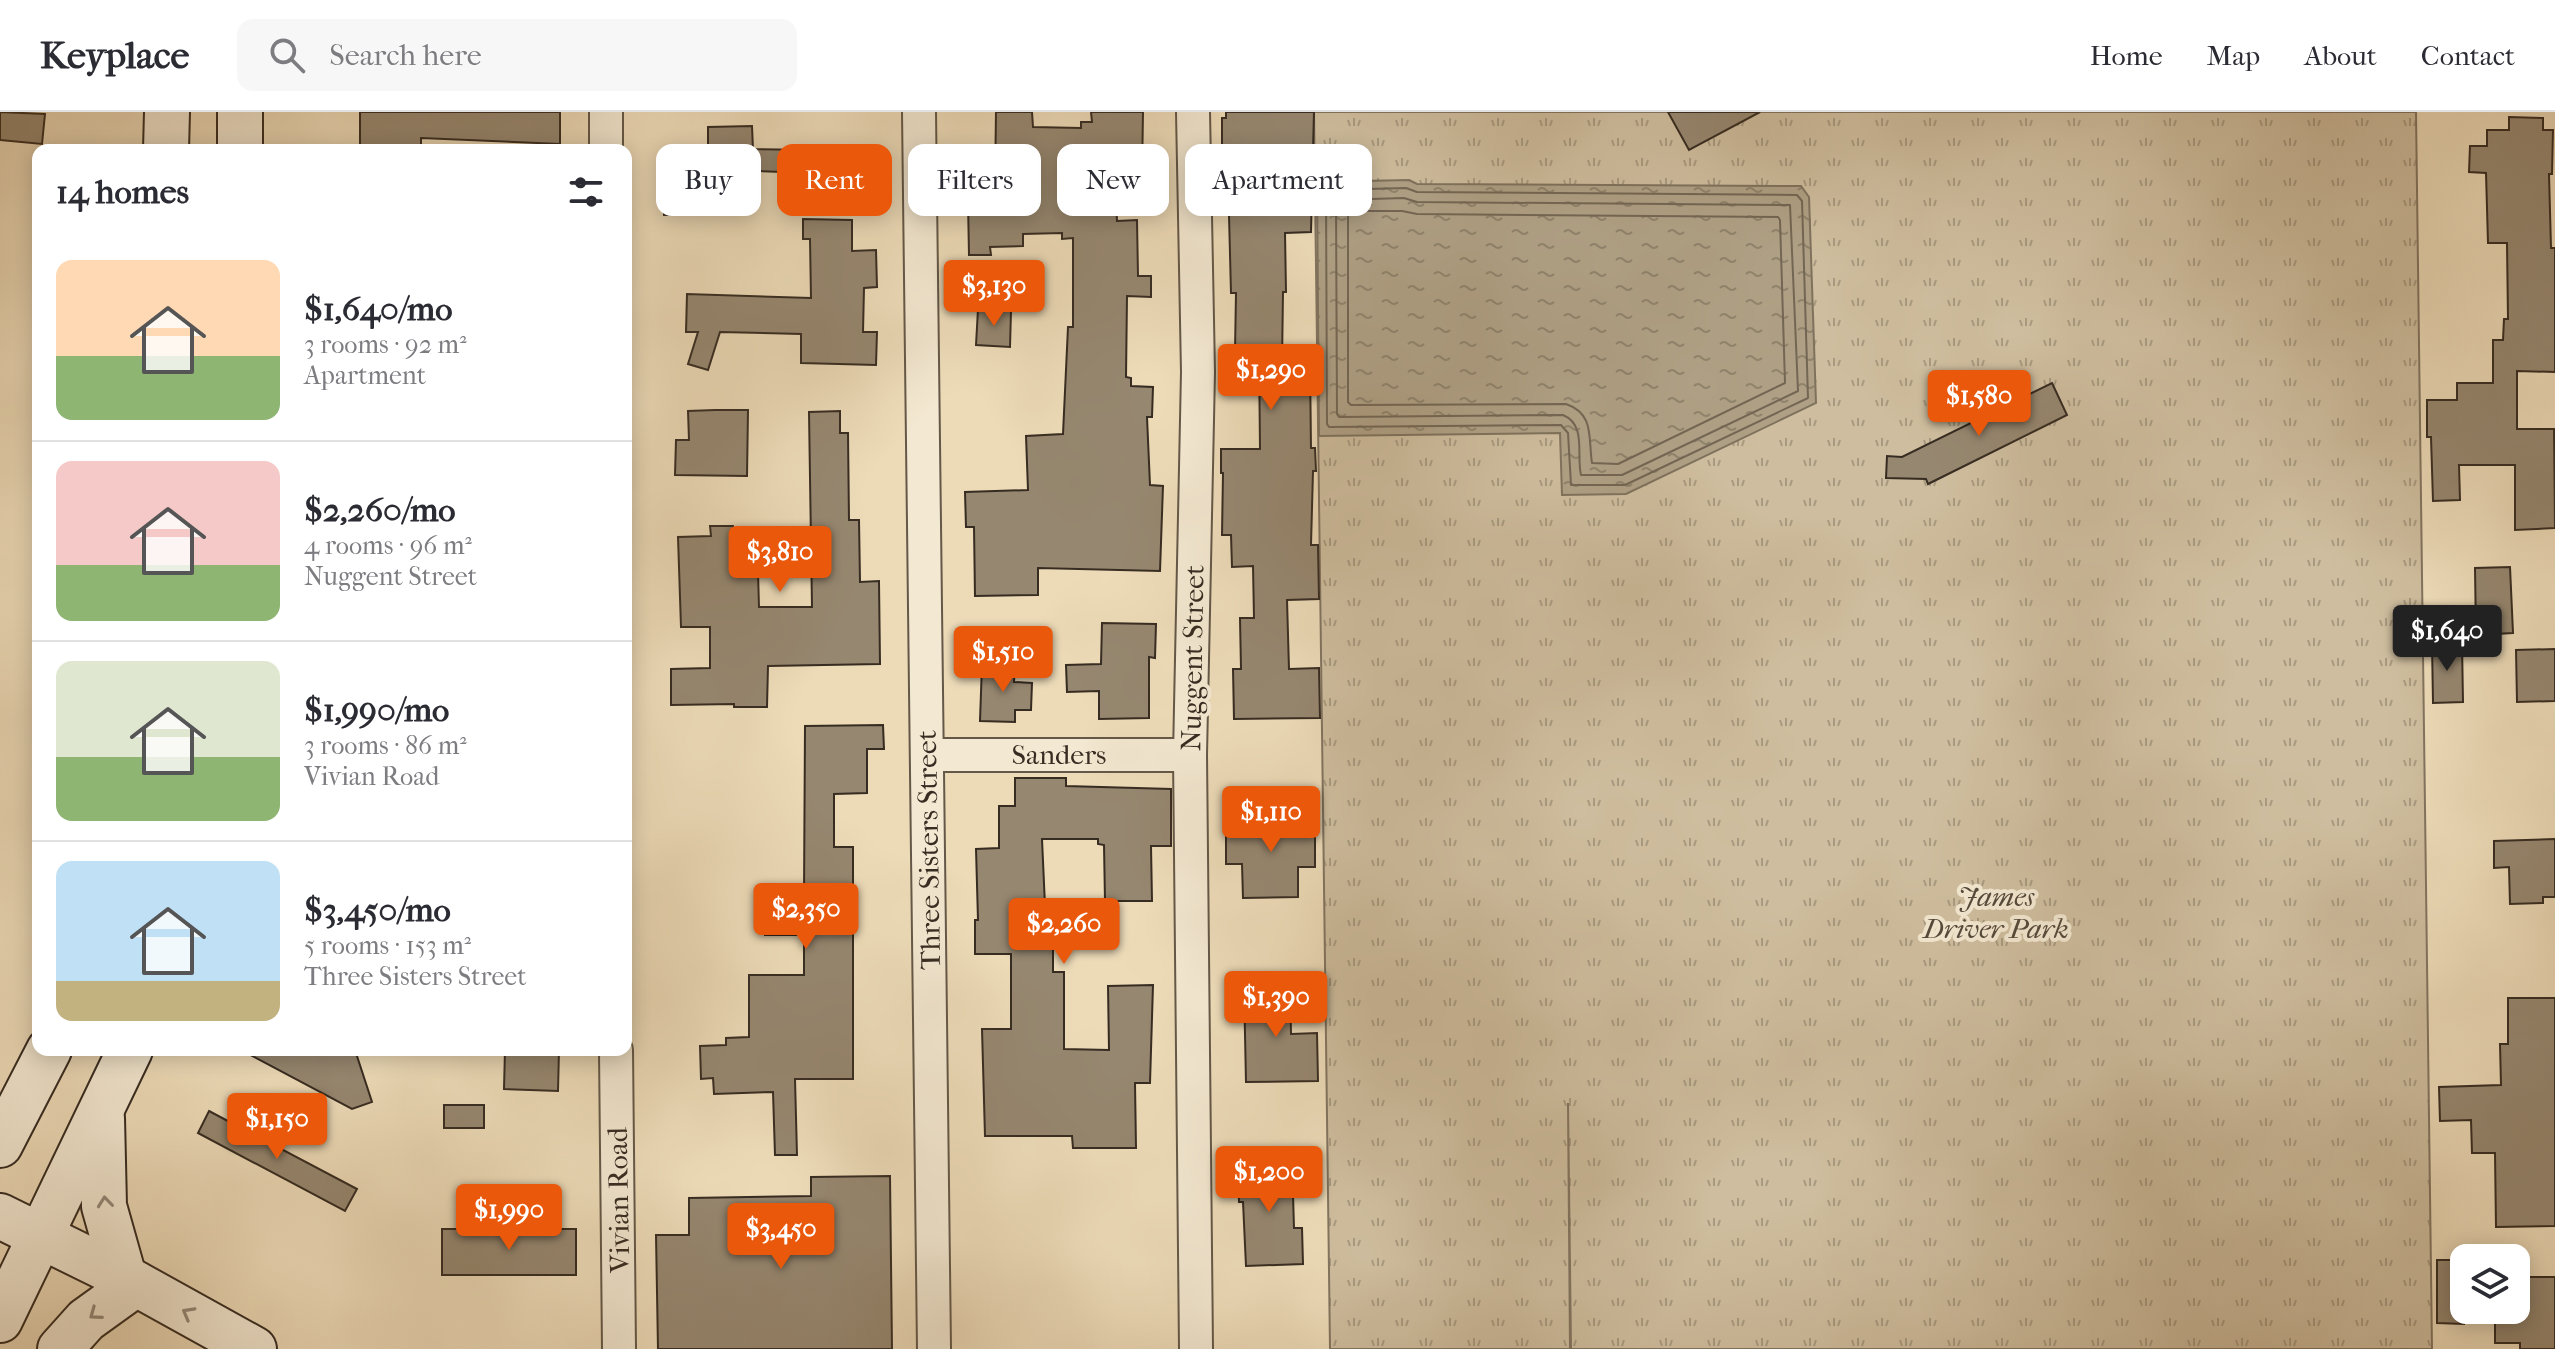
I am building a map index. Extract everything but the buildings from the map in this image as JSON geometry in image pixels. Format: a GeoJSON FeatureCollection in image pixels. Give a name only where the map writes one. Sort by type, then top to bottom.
{"type":"FeatureCollection","features":[{"type":"Feature","properties":{"kind":"main road"},"geometry":{"type":"LineString","coordinates":[[166,144],[167,112]]}},
{"type":"Feature","properties":{"kind":"main road"},"geometry":{"type":"LineString","coordinates":[[240,112],[240,144]]}},
{"type":"Feature","properties":{"kind":"main road"},"geometry":{"type":"LineString","coordinates":[[0,1145],[46,1056]]}},
{"type":"Feature","properties":{"kind":"main road"},"geometry":{"type":"LineString","coordinates":[[0,1320],[127,1056]]}},
{"type":"Feature","properties":{"kind":"main road"},"geometry":{"type":"LineString","coordinates":[[102,1110],[104,1206],[130,1281]]}},
{"type":"Feature","properties":{"kind":"main road"},"geometry":{"type":"LineString","coordinates":[[0,1216],[130,1281],[254,1349]]}},
{"type":"Feature","properties":{"kind":"main road"},"geometry":{"type":"LineString","coordinates":[[60,1349],[86,1320],[130,1281]]}},
{"type":"Feature","properties":{"kind":"street"},"geometry":{"type":"LineString","coordinates":[[606,112],[606,144]]}},
{"type":"Feature","properties":{"kind":"street","name":"Three Sisters Street"},"geometry":{"type":"LineString","coordinates":[[919,112],[934,1349]]}},
{"type":"Feature","properties":{"kind":"street","name":"Nuggent Street"},"geometry":{"type":"LineString","coordinates":[[1193,112],[1198,372],[1190,755],[1196,1349]]}},
{"type":"Feature","properties":{"kind":"street","name":"Sanders"},"geometry":{"type":"LineString","coordinates":[[927,755],[1190,755]]}},
{"type":"Feature","properties":{"kind":"street","name":"Vivian Road"},"geometry":{"type":"LineString","coordinates":[[616,1056],[619,1349]]}},
{"type":"Feature","properties":{"kind":"green space","name":"James Driver Park"},"geometry":{"type":"Polygon","coordinates":[[[1314,112],[2416,112],[2432,1349],[1571,1349],[1568,1103],[1570,1349],[1330,1349],[1315,216],[1372,216],[1372,144],[1314,144],[1314,112]]]}},
{"type":"Feature","properties":{"kind":"water"},"geometry":{"type":"Polygon","coordinates":[[[1409,180],[1417,184],[1801,186],[1809,197],[1816,403],[1626,494],[1562,495],[1560,433],[1319,436],[1317,216],[1372,216],[1372,181],[1409,180]]]}}]}
